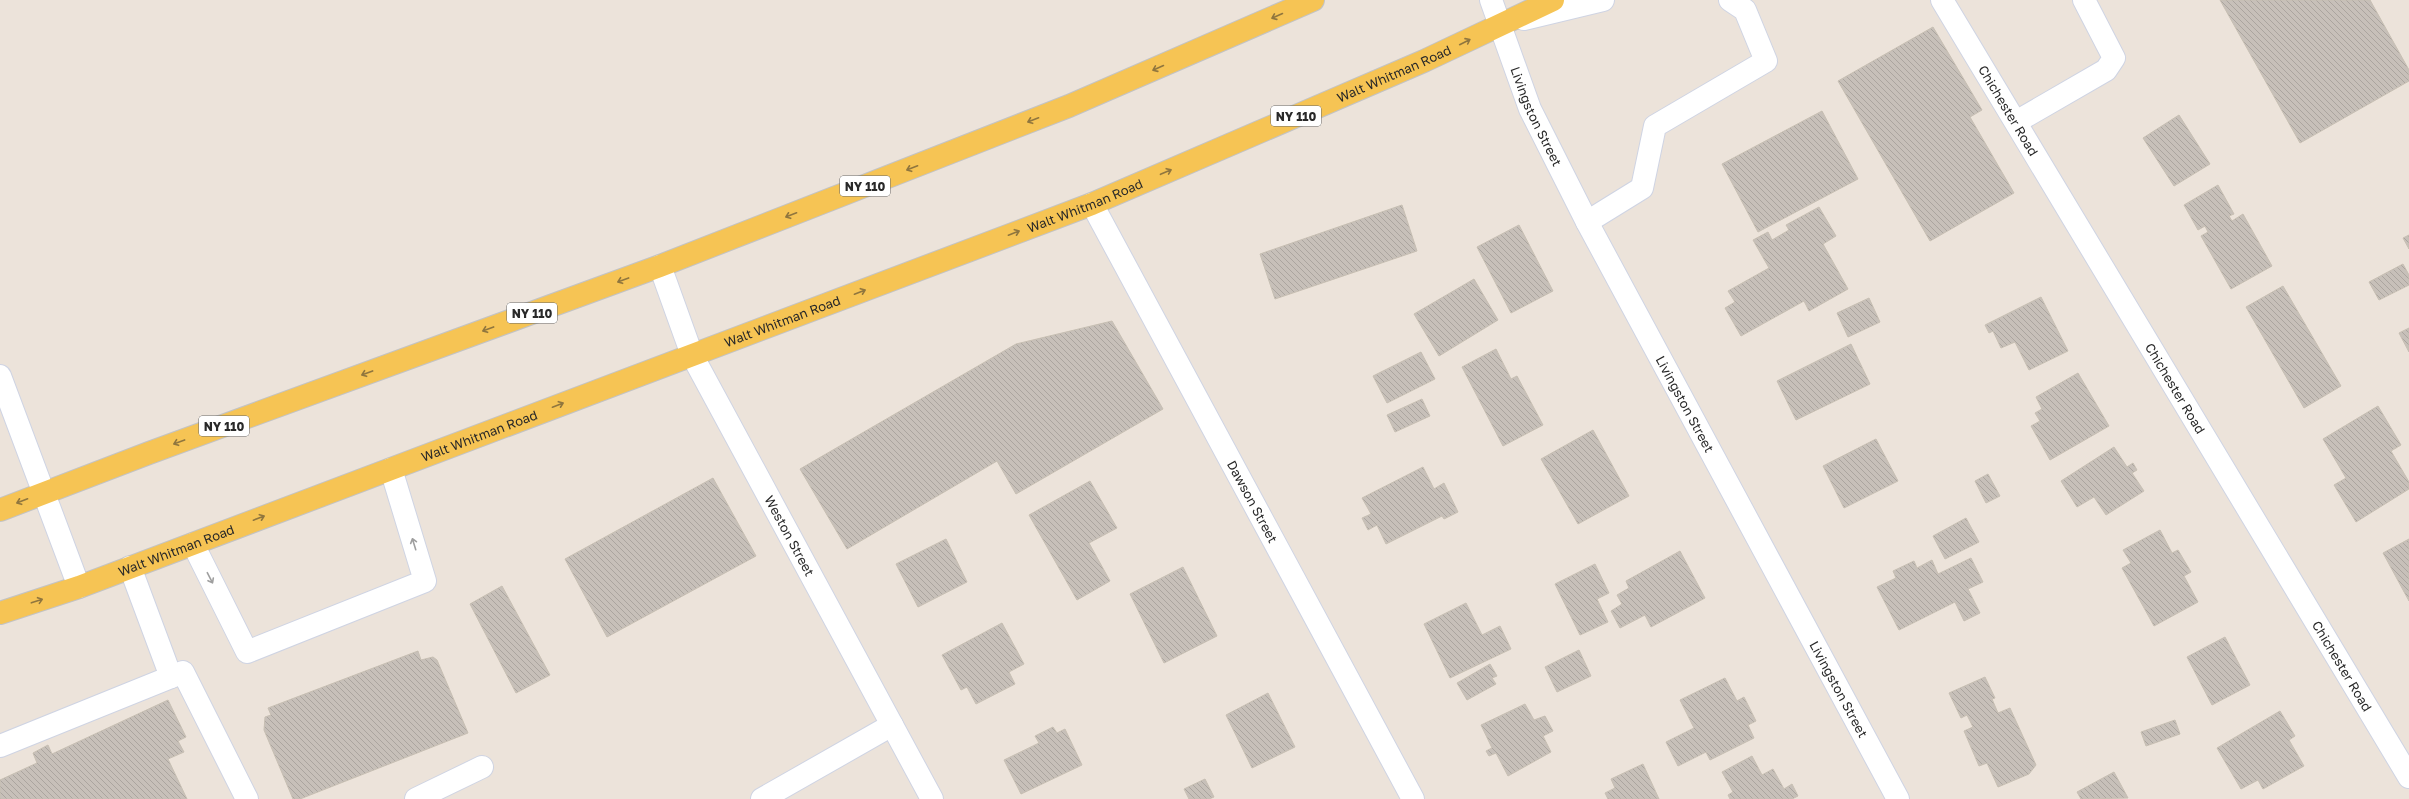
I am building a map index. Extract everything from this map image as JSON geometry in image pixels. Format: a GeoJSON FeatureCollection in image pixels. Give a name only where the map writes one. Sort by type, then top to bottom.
{"type":"FeatureCollection","features":[{"type":"Feature","properties":{"kind":"main road","name":"NY 110"},"geometry":{"type":"LineString","coordinates":[[0,510],[660,266],[1069,106],[1313,0]]}},
{"type":"Feature","properties":{"kind":"main road","name":"Walt Whitman Road"},"geometry":{"type":"LineString","coordinates":[[0,613],[78,587],[193,544],[1092,204],[1424,61],[1553,0]]}},
{"type":"Feature","properties":{"kind":"street","name":"Livingston Street"},"geometry":{"type":"LineString","coordinates":[[1491,0],[1530,110],[1587,222],[1898,799]]}},
{"type":"Feature","properties":{"kind":"street"},"geometry":{"type":"LineString","coordinates":[[1500,24],[1604,0]]}},
{"type":"Feature","properties":{"kind":"street"},"geometry":{"type":"LineString","coordinates":[[1587,222],[1642,188],[1655,126],[1766,61],[1745,10],[1730,0]]}},
{"type":"Feature","properties":{"kind":"street","name":"Chichester Road"},"geometry":{"type":"LineString","coordinates":[[1942,0],[2409,777]]}},
{"type":"Feature","properties":{"kind":"street"},"geometry":{"type":"LineString","coordinates":[[2016,122],[2106,70],[2114,58],[2084,0]]}},
{"type":"Feature","properties":{"kind":"street","name":"Dawson Street"},"geometry":{"type":"LineString","coordinates":[[1092,204],[1413,799]]}},
{"type":"Feature","properties":{"kind":"street","name":"Weston Street"},"geometry":{"type":"LineString","coordinates":[[660,266],[692,355],[932,799]]}},
{"type":"Feature","properties":{"kind":"street"},"geometry":{"type":"LineString","coordinates":[[0,376],[78,587]]}},
{"type":"Feature","properties":{"kind":"street"},"geometry":{"type":"LineString","coordinates":[[193,544],[247,652],[425,581],[390,469]]}},
{"type":"Feature","properties":{"kind":"street"},"geometry":{"type":"LineString","coordinates":[[130,567],[171,677]]}},
{"type":"Feature","properties":{"kind":"street"},"geometry":{"type":"LineString","coordinates":[[0,746],[183,672],[247,799]]}},
{"type":"Feature","properties":{"kind":"street"},"geometry":{"type":"LineString","coordinates":[[762,799],[892,725]]}},
{"type":"Feature","properties":{"kind":"street"},"geometry":{"type":"LineString","coordinates":[[416,799],[482,767]]}},
{"type":"Feature","properties":{"kind":"building"},"geometry":{"type":"Polygon","coordinates":[[[2220,0],[2370,0],[2409,70],[2409,81],[2300,143],[2220,0]]]}},
{"type":"Feature","properties":{"kind":"building"},"geometry":{"type":"Polygon","coordinates":[[[1933,27],[1982,110],[1970,117],[2014,193],[1930,241],[1838,81],[1933,27]]]}},
{"type":"Feature","properties":{"kind":"building"},"geometry":{"type":"Polygon","coordinates":[[[1822,111],[1858,179],[1758,232],[1722,164],[1822,111]]]}},
{"type":"Feature","properties":{"kind":"building"},"geometry":{"type":"Polygon","coordinates":[[[2179,115],[2210,164],[2174,186],[2143,138],[2179,115]]]}},
{"type":"Feature","properties":{"kind":"building"},"geometry":{"type":"Polygon","coordinates":[[[2218,185],[2234,214],[2229,216],[2232,221],[2243,214],[2272,266],[2231,289],[2201,236],[2208,232],[2205,226],[2198,230],[2184,205],[2218,185]]]}},
{"type":"Feature","properties":{"kind":"building"},"geometry":{"type":"Polygon","coordinates":[[[1402,205],[1417,251],[1275,299],[1260,254],[1402,205]]]}},
{"type":"Feature","properties":{"kind":"building"},"geometry":{"type":"Polygon","coordinates":[[[1819,207],[1836,236],[1823,244],[1848,289],[1809,311],[1804,301],[1741,336],[1725,308],[1735,302],[1728,291],[1769,268],[1753,240],[1768,232],[1772,240],[1789,230],[1786,225],[1819,207]]]}},
{"type":"Feature","properties":{"kind":"building"},"geometry":{"type":"Polygon","coordinates":[[[1519,225],[1553,291],[1511,313],[1477,247],[1519,225]]]}},
{"type":"Feature","properties":{"kind":"building"},"geometry":{"type":"Polygon","coordinates":[[[2409,235],[2409,249],[2403,238],[2409,235]]]}},
{"type":"Feature","properties":{"kind":"building"},"geometry":{"type":"Polygon","coordinates":[[[2403,264],[2409,275],[2409,285],[2379,300],[2369,282],[2403,264]]]}},
{"type":"Feature","properties":{"kind":"building"},"geometry":{"type":"Polygon","coordinates":[[[1474,279],[1498,320],[1439,356],[1414,314],[1474,279]]]}},
{"type":"Feature","properties":{"kind":"building"},"geometry":{"type":"Polygon","coordinates":[[[2283,286],[2341,386],[2304,408],[2246,307],[2283,286]]]}},
{"type":"Feature","properties":{"kind":"building"},"geometry":{"type":"Polygon","coordinates":[[[2041,297],[2068,351],[2029,370],[2015,342],[2001,348],[1993,331],[1989,333],[1985,325],[2041,297]]]}},
{"type":"Feature","properties":{"kind":"building"},"geometry":{"type":"Polygon","coordinates":[[[1869,298],[1880,322],[1848,337],[1837,313],[1869,298]]]}},
{"type":"Feature","properties":{"kind":"building"},"geometry":{"type":"Polygon","coordinates":[[[1112,321],[1163,409],[1016,494],[997,461],[847,549],[800,469],[1016,344],[1112,321]]]}},
{"type":"Feature","properties":{"kind":"building"},"geometry":{"type":"Polygon","coordinates":[[[2409,328],[2409,352],[2399,333],[2409,328]]]}},
{"type":"Feature","properties":{"kind":"building"},"geometry":{"type":"Polygon","coordinates":[[[1851,344],[1870,384],[1796,420],[1777,381],[1851,344]]]}},
{"type":"Feature","properties":{"kind":"building"},"geometry":{"type":"Polygon","coordinates":[[[1496,349],[1511,379],[1517,376],[1543,425],[1503,446],[1462,367],[1496,349]]]}},
{"type":"Feature","properties":{"kind":"building"},"geometry":{"type":"Polygon","coordinates":[[[1421,352],[1435,379],[1387,403],[1373,376],[1421,352]]]}},
{"type":"Feature","properties":{"kind":"building"},"geometry":{"type":"Polygon","coordinates":[[[2078,373],[2109,426],[2050,460],[2031,426],[2040,421],[2035,413],[2042,409],[2036,397],[2078,373]]]}},
{"type":"Feature","properties":{"kind":"building"},"geometry":{"type":"Polygon","coordinates":[[[1422,399],[1430,416],[1395,432],[1387,415],[1422,399]]]}},
{"type":"Feature","properties":{"kind":"building"},"geometry":{"type":"Polygon","coordinates":[[[2378,406],[2401,445],[2391,451],[2409,482],[2409,489],[2356,522],[2334,485],[2346,478],[2323,439],[2378,406]]]}},
{"type":"Feature","properties":{"kind":"building"},"geometry":{"type":"Polygon","coordinates":[[[1593,430],[1629,496],[1578,524],[1541,459],[1593,430]]]}},
{"type":"Feature","properties":{"kind":"building"},"geometry":{"type":"Polygon","coordinates":[[[1876,439],[1898,481],[1844,508],[1823,466],[1876,439]]]}},
{"type":"Feature","properties":{"kind":"building"},"geometry":{"type":"Polygon","coordinates":[[[2114,447],[2127,467],[2133,463],[2137,470],[2132,473],[2144,491],[2106,515],[2094,497],[2077,507],[2061,481],[2114,447]]]}},
{"type":"Feature","properties":{"kind":"building"},"geometry":{"type":"Polygon","coordinates":[[[1423,467],[1434,489],[1444,483],[1458,512],[1444,519],[1442,516],[1386,544],[1377,525],[1368,530],[1362,518],[1371,514],[1362,498],[1423,467]]]}},
{"type":"Feature","properties":{"kind":"building"},"geometry":{"type":"Polygon","coordinates":[[[1988,474],[2000,496],[1986,503],[1975,481],[1988,474]]]}},
{"type":"Feature","properties":{"kind":"building"},"geometry":{"type":"Polygon","coordinates":[[[713,478],[756,556],[607,637],[565,559],[713,478]]]}},
{"type":"Feature","properties":{"kind":"building"},"geometry":{"type":"Polygon","coordinates":[[[1090,481],[1117,528],[1089,543],[1110,581],[1077,600],[1029,515],[1090,481]]]}},
{"type":"Feature","properties":{"kind":"building"},"geometry":{"type":"Polygon","coordinates":[[[1966,518],[1979,542],[1945,559],[1933,536],[1966,518]]]}},
{"type":"Feature","properties":{"kind":"building"},"geometry":{"type":"Polygon","coordinates":[[[2160,530],[2172,553],[2178,550],[2191,572],[2184,576],[2198,602],[2154,626],[2122,568],[2131,563],[2123,550],[2160,530]]]}},
{"type":"Feature","properties":{"kind":"building"},"geometry":{"type":"Polygon","coordinates":[[[946,539],[967,582],[918,607],[896,564],[946,539]]]}},
{"type":"Feature","properties":{"kind":"building"},"geometry":{"type":"Polygon","coordinates":[[[2409,539],[2409,601],[2383,553],[2409,539]]]}},
{"type":"Feature","properties":{"kind":"building"},"geometry":{"type":"Polygon","coordinates":[[[1680,551],[1705,598],[1651,627],[1645,615],[1620,628],[1611,611],[1622,604],[1617,595],[1629,588],[1626,581],[1680,551]]]}},
{"type":"Feature","properties":{"kind":"building"},"geometry":{"type":"Polygon","coordinates":[[[1971,558],[1983,582],[1968,589],[1980,613],[1964,621],[1955,602],[1899,630],[1877,587],[1896,578],[1893,571],[1914,561],[1917,568],[1932,560],[1938,574],[1971,558]]]}},
{"type":"Feature","properties":{"kind":"building"},"geometry":{"type":"Polygon","coordinates":[[[1595,564],[1609,593],[1597,599],[1608,622],[1580,635],[1555,584],[1595,564]]]}},
{"type":"Feature","properties":{"kind":"building"},"geometry":{"type":"Polygon","coordinates":[[[1183,567],[1217,636],[1164,663],[1130,594],[1183,567]]]}},
{"type":"Feature","properties":{"kind":"building"},"geometry":{"type":"Polygon","coordinates":[[[502,586],[550,675],[516,693],[470,604],[502,586]]]}},
{"type":"Feature","properties":{"kind":"building"},"geometry":{"type":"Polygon","coordinates":[[[1466,603],[1482,635],[1500,626],[1511,649],[1450,678],[1424,624],[1466,603]]]}},
{"type":"Feature","properties":{"kind":"building"},"geometry":{"type":"Polygon","coordinates":[[[1002,623],[1024,664],[1009,672],[1015,684],[976,704],[967,687],[961,690],[942,655],[1002,623]]]}},
{"type":"Feature","properties":{"kind":"building"},"geometry":{"type":"Polygon","coordinates":[[[2225,637],[2250,685],[2212,705],[2187,657],[2225,637]]]}},
{"type":"Feature","properties":{"kind":"building"},"geometry":{"type":"Polygon","coordinates":[[[1579,650],[1591,676],[1557,692],[1545,667],[1579,650]]]}},
{"type":"Feature","properties":{"kind":"building"},"geometry":{"type":"Polygon","coordinates":[[[418,651],[421,660],[433,657],[437,660],[468,733],[300,799],[293,799],[264,730],[265,717],[271,715],[268,708],[418,651]]]}},
{"type":"Feature","properties":{"kind":"building"},"geometry":{"type":"Polygon","coordinates":[[[1490,664],[1497,676],[1492,678],[1496,684],[1467,700],[1457,683],[1490,664]]]}},
{"type":"Feature","properties":{"kind":"building"},"geometry":{"type":"Polygon","coordinates":[[[1985,677],[1995,698],[1992,699],[1998,713],[2010,708],[2036,765],[2029,774],[1998,787],[1987,763],[1979,766],[1964,731],[1973,727],[1967,715],[1961,718],[1949,693],[1985,677]]]}},
{"type":"Feature","properties":{"kind":"building"},"geometry":{"type":"Polygon","coordinates":[[[1725,678],[1737,701],[1744,697],[1756,721],[1748,725],[1754,738],[1710,760],[1706,752],[1678,766],[1666,742],[1694,728],[1680,700],[1725,678]]]}},
{"type":"Feature","properties":{"kind":"building"},"geometry":{"type":"Polygon","coordinates":[[[1268,693],[1295,747],[1252,768],[1226,715],[1268,693]]]}},
{"type":"Feature","properties":{"kind":"building"},"geometry":{"type":"Polygon","coordinates":[[[168,700],[186,737],[178,741],[184,752],[168,759],[187,799],[0,799],[0,780],[37,763],[33,753],[48,745],[52,754],[168,700]]]}},
{"type":"Feature","properties":{"kind":"building"},"geometry":{"type":"Polygon","coordinates":[[[1525,704],[1534,720],[1545,716],[1553,731],[1543,736],[1551,752],[1508,776],[1496,753],[1489,756],[1486,751],[1492,748],[1481,725],[1525,704]]]}},
{"type":"Feature","properties":{"kind":"building"},"geometry":{"type":"Polygon","coordinates":[[[2280,711],[2295,736],[2289,740],[2304,766],[2263,789],[2258,780],[2241,789],[2217,748],[2280,711]]]}},
{"type":"Feature","properties":{"kind":"building"},"geometry":{"type":"Polygon","coordinates":[[[2175,720],[2180,734],[2146,746],[2141,732],[2175,720]]]}},
{"type":"Feature","properties":{"kind":"building"},"geometry":{"type":"Polygon","coordinates":[[[1053,727],[1057,733],[1065,729],[1082,765],[1021,794],[1004,760],[1039,743],[1035,736],[1053,727]]]}},
{"type":"Feature","properties":{"kind":"building"},"geometry":{"type":"Polygon","coordinates":[[[1752,756],[1762,775],[1773,769],[1784,789],[1792,784],[1798,796],[1792,799],[1730,799],[1728,795],[1733,792],[1722,772],[1752,756]]]}},
{"type":"Feature","properties":{"kind":"building"},"geometry":{"type":"Polygon","coordinates":[[[1643,764],[1659,799],[1608,799],[1605,793],[1615,788],[1611,779],[1643,764]]]}},
{"type":"Feature","properties":{"kind":"building"},"geometry":{"type":"Polygon","coordinates":[[[2114,772],[2128,798],[2081,799],[2077,792],[2114,772]]]}},
{"type":"Feature","properties":{"kind":"building"},"geometry":{"type":"Polygon","coordinates":[[[1205,779],[1214,797],[1209,799],[1189,799],[1184,789],[1205,779]]]}}]}
